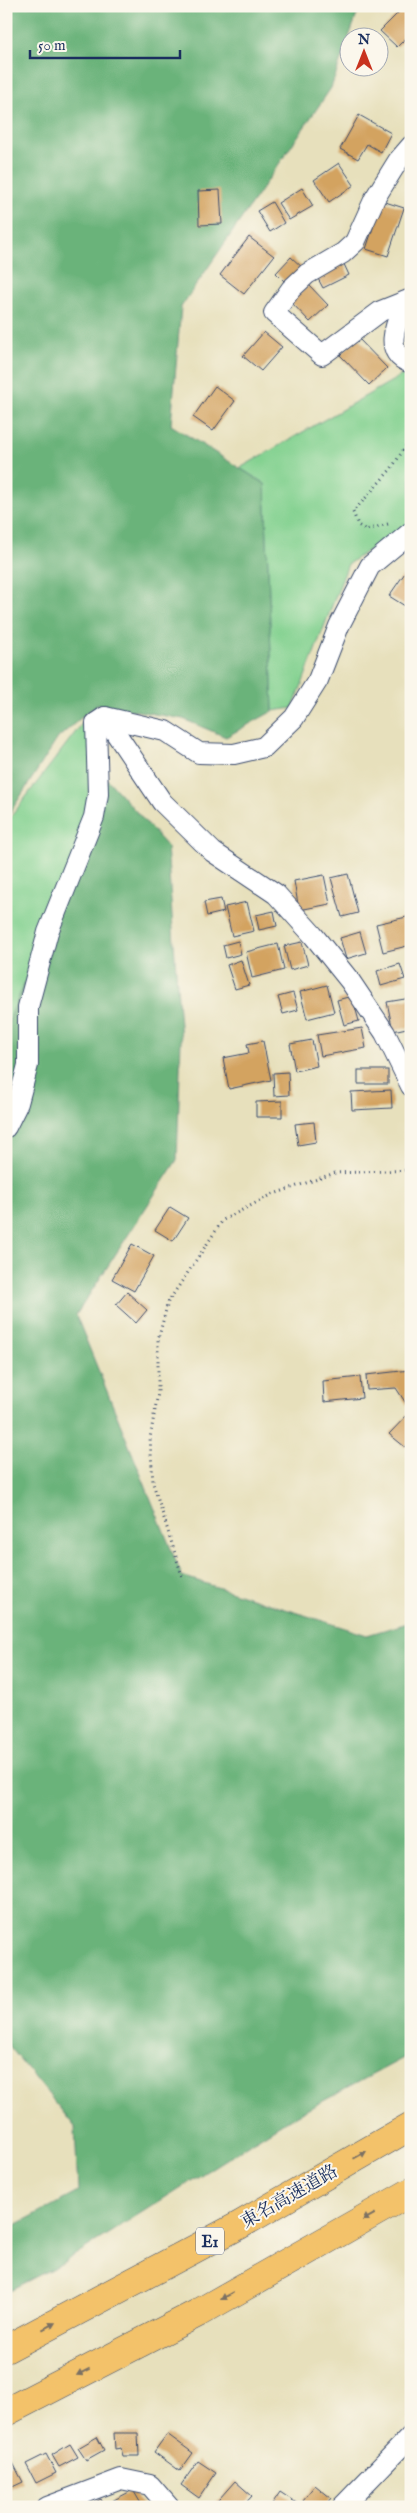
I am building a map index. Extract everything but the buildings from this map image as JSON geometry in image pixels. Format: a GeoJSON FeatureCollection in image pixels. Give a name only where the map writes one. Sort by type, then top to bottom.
{"type":"FeatureCollection","features":[{"type":"Feature","properties":{"kind":"highway","name":"東名高速道路"},"geometry":{"type":"LineString","coordinates":[[6,2349],[238,2226],[411,2126]]}},
{"type":"Feature","properties":{"kind":"highway"},"geometry":{"type":"LineString","coordinates":[[6,2412],[198,2313],[411,2192]]}},
{"type":"Feature","properties":{"kind":"street"},"geometry":{"type":"LineString","coordinates":[[408,301],[381,311],[322,355],[274,313],[291,289],[307,274],[343,253],[355,242],[375,198],[398,160],[411,146]]}},
{"type":"Feature","properties":{"kind":"street"},"geometry":{"type":"LineString","coordinates":[[408,301],[392,330],[395,349],[403,360],[411,363]]}},
{"type":"Feature","properties":{"kind":"street"},"geometry":{"type":"LineString","coordinates":[[6,1127],[18,1103],[28,1065],[28,1007],[48,932],[94,817],[98,794],[96,723],[105,717],[165,731],[199,753],[234,754],[264,747],[294,718],[318,680],[342,618],[370,566],[411,532]]}},
{"type":"Feature","properties":{"kind":"street"},"geometry":{"type":"LineString","coordinates":[[105,717],[162,802],[213,852],[276,894],[314,935],[350,981],[385,1033],[411,1086]]}},
{"type":"Feature","properties":{"kind":"street"},"geometry":{"type":"LineString","coordinates":[[342,2507],[411,2436]]}},
{"type":"Feature","properties":{"kind":"street"},"geometry":{"type":"LineString","coordinates":[[47,2507],[121,2479],[150,2485],[169,2507]]}},
{"type":"Feature","properties":{"kind":"path"},"geometry":{"type":"LineString","coordinates":[[391,524],[366,530],[358,525],[353,512],[391,469],[411,438]]}},
{"type":"Feature","properties":{"kind":"path"},"geometry":{"type":"LineString","coordinates":[[182,1576],[162,1519],[153,1483],[150,1438],[158,1392],[158,1340],[168,1302],[223,1220],[271,1195],[335,1173],[411,1170]]}},
{"type":"Feature","properties":{"kind":"green space"},"geometry":{"type":"Polygon","coordinates":[[[6,6],[360,6],[352,28],[340,28],[340,63],[331,88],[181,307],[171,425],[265,484],[273,711],[226,737],[183,719],[97,704],[58,738],[6,819],[6,6]]]}},
{"type":"Feature","properties":{"kind":"green space"},"geometry":{"type":"Polygon","coordinates":[[[411,370],[411,522],[348,564],[293,708],[273,711],[265,484],[240,468],[411,370]]]}},
{"type":"Feature","properties":{"kind":"green space"},"geometry":{"type":"Polygon","coordinates":[[[97,704],[84,843],[6,1028],[6,823],[97,704]]]}},
{"type":"Feature","properties":{"kind":"green space"},"geometry":{"type":"Polygon","coordinates":[[[107,779],[167,846],[181,1040],[177,1160],[76,1315],[182,1576],[367,1635],[411,1622],[411,2054],[284,2122],[59,2265],[6,2292],[6,2230],[78,2192],[75,2127],[6,2042],[6,1028],[107,779]]]}}]}
